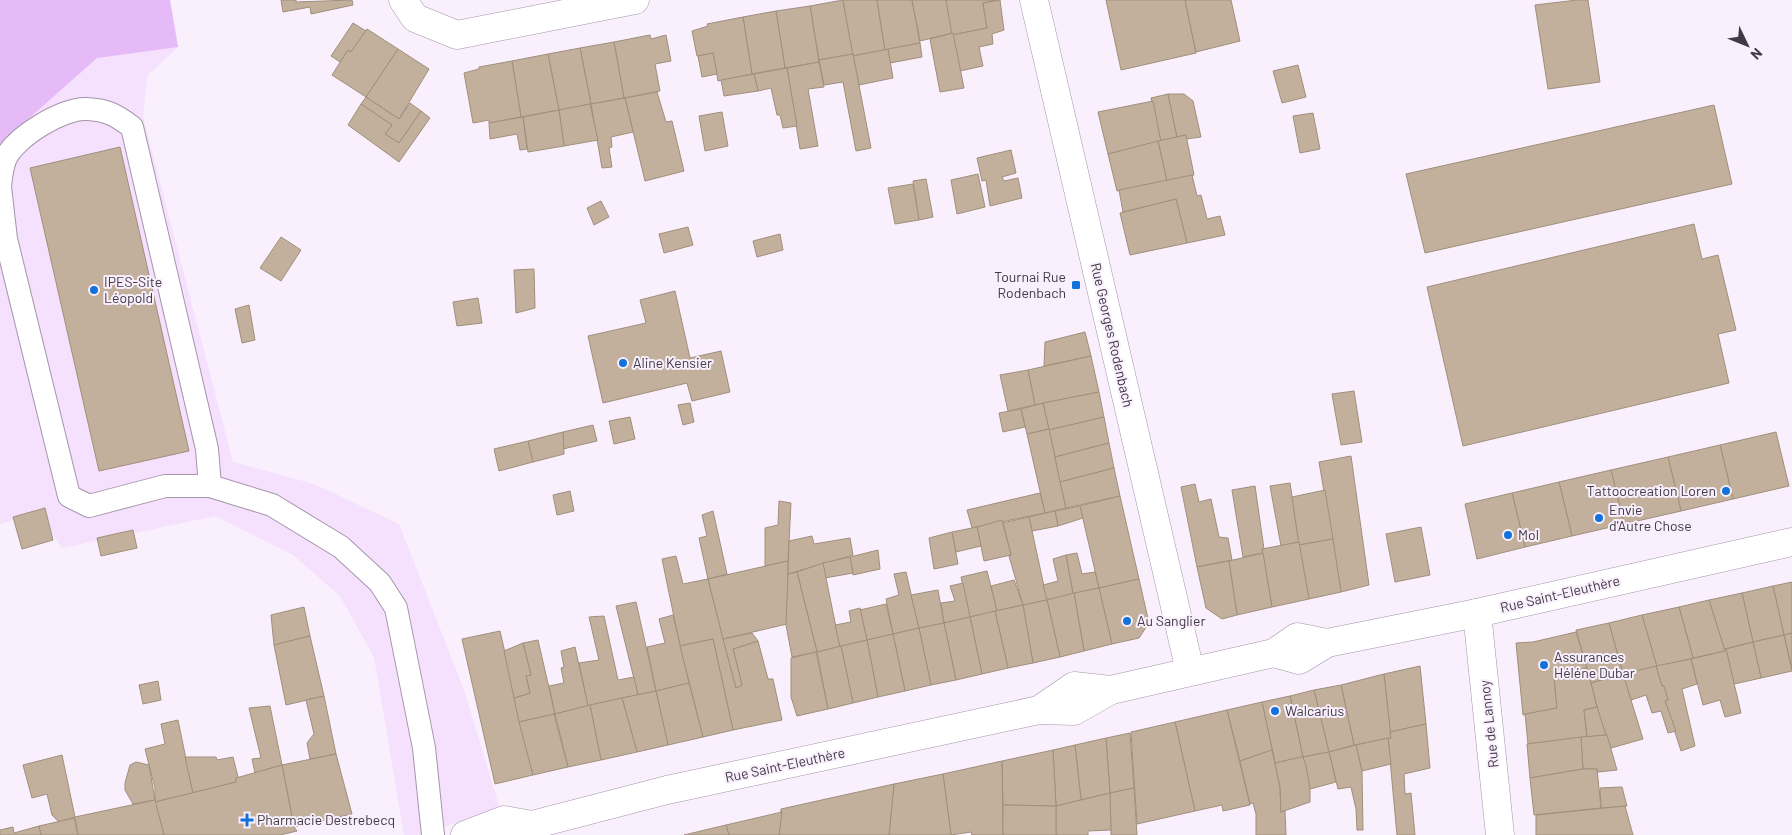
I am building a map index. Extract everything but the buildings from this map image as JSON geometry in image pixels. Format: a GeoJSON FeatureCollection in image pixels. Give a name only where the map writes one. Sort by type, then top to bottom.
{"type":"FeatureCollection","features":[{"type":"Feature","properties":{"kind":"street"},"geometry":{"type":"LineString","coordinates":[[403,0],[416,18],[457,35],[635,0]]}},
{"type":"Feature","properties":{"kind":"street","name":"Rue Georges Rodenbach"},"geometry":{"type":"LineString","coordinates":[[1034,0],[1190,671]]}},
{"type":"Feature","properties":{"kind":"street","name":"Rue Saint-Eleuthère"},"geometry":{"type":"LineString","coordinates":[[465,835],[504,820],[523,830],[667,790],[1039,710],[1074,711],[1111,690],[1190,671],[1274,653],[1298,660],[1327,643],[1477,613],[1792,542]]}},
{"type":"Feature","properties":{"kind":"street","name":"Rue de Lannoy"},"geometry":{"type":"LineString","coordinates":[[1477,613],[1500,835]]}},
{"type":"Feature","properties":{"kind":"lane"},"geometry":{"type":"LineString","coordinates":[[210,486],[207,450],[132,127],[114,113],[84,108],[51,119],[23,137],[5,159],[0,187],[6,239],[69,496],[89,506],[165,486],[210,486],[272,505],[341,547],[380,583],[396,608],[424,748],[433,835]]}},
{"type":"Feature","properties":{"kind":"shaded area","name":"IPES-Site Léopold"},"geometry":{"type":"Polygon","coordinates":[[[0,0],[170,0],[178,47],[147,76],[143,117],[233,462],[314,484],[399,524],[464,690],[500,809],[417,835],[404,835],[374,657],[340,596],[293,555],[216,516],[62,548],[39,513],[0,524],[0,0]]]}},
{"type":"Feature","properties":{"kind":"shaded area"},"geometry":{"type":"Polygon","coordinates":[[[0,0],[170,0],[178,47],[97,58],[0,144],[0,0]]]}},
{"type":"Feature","properties":{"kind":"place","name":"Tournai Rue Rodenbach"},"geometry":{"type":"Point","coordinates":[1076,285]}},
{"type":"Feature","properties":{"kind":"place","name":"IPES-Site Léopold"},"geometry":{"type":"Point","coordinates":[94,290]}},
{"type":"Feature","properties":{"kind":"place","name":"Aline Kensier"},"geometry":{"type":"Point","coordinates":[623,363]}},
{"type":"Feature","properties":{"kind":"place","name":"Tattoocreation Loren"},"geometry":{"type":"Point","coordinates":[1726,491]}},
{"type":"Feature","properties":{"kind":"place","name":"Envie d'Autre Chose"},"geometry":{"type":"Point","coordinates":[1599,518]}},
{"type":"Feature","properties":{"kind":"place","name":"Mol"},"geometry":{"type":"Point","coordinates":[1508,535]}},
{"type":"Feature","properties":{"kind":"place","name":"Au Sanglier"},"geometry":{"type":"Point","coordinates":[1127,621]}},
{"type":"Feature","properties":{"kind":"place","name":"Assurances Héléne Dubar"},"geometry":{"type":"Point","coordinates":[1544,665]}},
{"type":"Feature","properties":{"kind":"place","name":"Walcarius"},"geometry":{"type":"Point","coordinates":[1275,711]}},
{"type":"Feature","properties":{"kind":"place","name":"Pharmacie Destrebecq"},"geometry":{"type":"Point","coordinates":[247,820]}}]}
